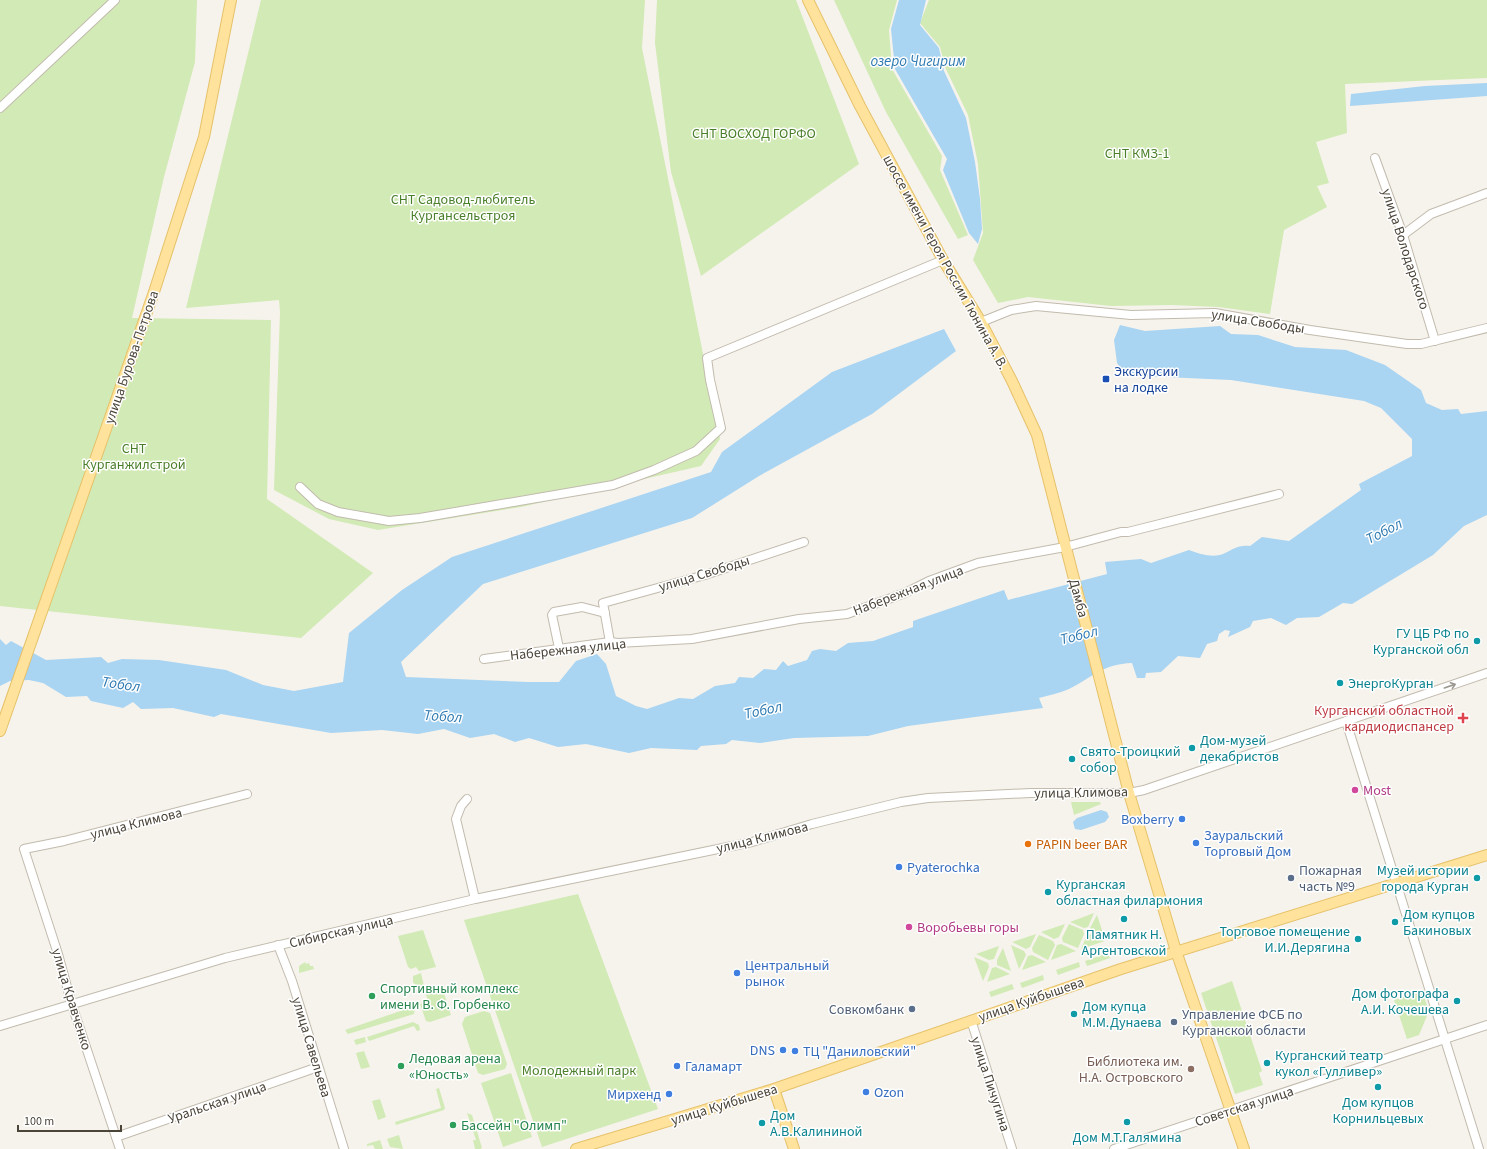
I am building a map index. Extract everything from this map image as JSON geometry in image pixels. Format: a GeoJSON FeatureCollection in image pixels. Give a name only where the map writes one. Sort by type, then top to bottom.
{"type":"FeatureCollection","features":[{"type":"Feature","properties":{"kind":"main road","name":"улица Бурова-Петрова"},"geometry":{"type":"LineString","coordinates":[[0,731],[154,292],[204,137],[231,0]]}},
{"type":"Feature","properties":{"kind":"main road","name":"шоссе имени Героя России Тюнина А. В."},"geometry":{"type":"LineString","coordinates":[[808,0],[860,106],[943,260],[980,322],[1012,381],[1037,435],[1065,547]]}},
{"type":"Feature","properties":{"kind":"main road","name":"Дамба"},"geometry":{"type":"LineString","coordinates":[[1065,547],[1104,694],[1128,793],[1176,951],[1244,1149]]}},
{"type":"Feature","properties":{"kind":"main road","name":"улица Куйбышева"},"geometry":{"type":"LineString","coordinates":[[576,1149],[774,1089],[971,1020],[1176,951],[1487,855]]}},
{"type":"Feature","properties":{"kind":"main road"},"geometry":{"type":"LineString","coordinates":[[774,1089],[794,1149]]}},
{"type":"Feature","properties":{"kind":"street"},"geometry":{"type":"LineString","coordinates":[[0,108],[115,0]]}},
{"type":"Feature","properties":{"kind":"street","name":"улица Володарского"},"geometry":{"type":"LineString","coordinates":[[1375,158],[1403,235],[1435,341]]}},
{"type":"Feature","properties":{"kind":"street"},"geometry":{"type":"LineString","coordinates":[[1403,235],[1431,214],[1487,193]]}},
{"type":"Feature","properties":{"kind":"street"},"geometry":{"type":"LineString","coordinates":[[300,487],[318,504],[338,512],[389,521],[452,514],[506,502],[613,485],[654,470],[696,451],[721,428],[710,380],[707,358],[943,260]]}},
{"type":"Feature","properties":{"kind":"street","name":"улица Свободы"},"geometry":{"type":"LineString","coordinates":[[980,322],[1011,310],[1036,306],[1131,315],[1215,313],[1310,330],[1407,344],[1421,344],[1487,328]]}},
{"type":"Feature","properties":{"kind":"street","name":"Набережная улица"},"geometry":{"type":"LineString","coordinates":[[484,659],[610,642],[618,643],[692,639],[799,619],[847,614],[905,593],[929,580],[978,563],[1065,547],[1279,494]]}},
{"type":"Feature","properties":{"kind":"street","name":"улица Свободы"},"geometry":{"type":"LineString","coordinates":[[605,613],[603,602],[705,575],[804,542]]}},
{"type":"Feature","properties":{"kind":"street"},"geometry":{"type":"LineString","coordinates":[[559,648],[552,615],[554,612],[582,607],[605,613],[610,642]]}},
{"type":"Feature","properties":{"kind":"street","name":"улица Климова"},"geometry":{"type":"LineString","coordinates":[[687,855],[752,842],[862,810],[928,798],[1030,793],[1128,793],[1144,790],[1487,673]]}},
{"type":"Feature","properties":{"kind":"street"},"geometry":{"type":"LineString","coordinates":[[1346,721],[1479,1149]]}},
{"type":"Feature","properties":{"kind":"street","name":"улица Климова"},"geometry":{"type":"LineString","coordinates":[[24,849],[71,839],[247,794]]}},
{"type":"Feature","properties":{"kind":"street"},"geometry":{"type":"LineString","coordinates":[[467,799],[461,806],[456,820],[475,899]]}},
{"type":"Feature","properties":{"kind":"street","name":"улица Кравченко"},"geometry":{"type":"LineString","coordinates":[[24,849],[58,954],[72,1005],[120,1149]]}},
{"type":"Feature","properties":{"kind":"street","name":"Сибирская улица"},"geometry":{"type":"LineString","coordinates":[[0,1026],[203,964],[475,899],[687,855]]}},
{"type":"Feature","properties":{"kind":"street","name":"улица Савельева"},"geometry":{"type":"LineString","coordinates":[[278,946],[292,981],[344,1149]]}},
{"type":"Feature","properties":{"kind":"street","name":"улица Пичугина"},"geometry":{"type":"LineString","coordinates":[[971,1020],[1012,1149]]}},
{"type":"Feature","properties":{"kind":"street","name":"Советская улица"},"geometry":{"type":"LineString","coordinates":[[1114,1149],[1487,1025]]}},
{"type":"Feature","properties":{"kind":"street","name":"Уральская улица"},"geometry":{"type":"LineString","coordinates":[[116,1137],[318,1067]]}},
{"type":"Feature","properties":{"kind":"green space","name":"СНТ Курганжилстрой"},"geometry":{"type":"Polygon","coordinates":[[[0,0],[197,0],[195,62],[164,177],[132,318],[271,320],[267,499],[373,573],[301,638],[0,606],[0,0]]]}},
{"type":"Feature","properties":{"kind":"green space","name":"СНТ Садовод-любитель Кургансельстроя"},"geometry":{"type":"Polygon","coordinates":[[[261,0],[645,0],[642,48],[720,439],[701,466],[521,507],[378,530],[329,519],[274,490],[280,312],[279,300],[186,308],[261,0]]]}},
{"type":"Feature","properties":{"kind":"green space","name":"СНТ ВОСХОД ГОРФО"},"geometry":{"type":"Polygon","coordinates":[[[657,0],[796,0],[859,164],[701,276],[671,172],[655,43],[657,0]]]}},
{"type":"Feature","properties":{"kind":"green space"},"geometry":{"type":"Polygon","coordinates":[[[834,0],[897,0],[889,30],[892,69],[942,156],[940,170],[968,235],[958,239],[886,112],[834,0]]]}},
{"type":"Feature","properties":{"kind":"green space","name":"СНТ КМЗ-1"},"geometry":{"type":"Polygon","coordinates":[[[929,0],[1487,0],[1487,78],[1345,84],[1347,133],[1316,142],[1329,183],[1317,186],[1327,207],[1284,230],[1270,314],[1218,307],[1172,305],[1111,306],[1028,297],[998,303],[973,260],[983,233],[978,164],[968,115],[945,67],[940,47],[920,23],[929,0]]]}},
{"type":"Feature","properties":{"kind":"green space"},"geometry":{"type":"Polygon","coordinates":[[[1071,802],[1100,802],[1101,804],[1074,815],[1071,802]]]}},
{"type":"Feature","properties":{"kind":"green space","name":"Молодежный парк"},"geometry":{"type":"Polygon","coordinates":[[[578,894],[658,1109],[542,1147],[464,920],[578,894]]]}},
{"type":"Feature","properties":{"kind":"green space"},"geometry":{"type":"Polygon","coordinates":[[[1094,913],[1088,927],[1084,928],[1070,922],[1094,913]]]}},
{"type":"Feature","properties":{"kind":"green space"},"geometry":{"type":"Polygon","coordinates":[[[1097,915],[1105,939],[1091,932],[1090,928],[1097,915]]]}},
{"type":"Feature","properties":{"kind":"green space"},"geometry":{"type":"Polygon","coordinates":[[[1065,924],[1059,937],[1054,939],[1041,932],[1065,924]]]}},
{"type":"Feature","properties":{"kind":"green space"},"geometry":{"type":"Polygon","coordinates":[[[1069,924],[1083,930],[1084,934],[1078,948],[1063,942],[1062,938],[1069,924]]]}},
{"type":"Feature","properties":{"kind":"green space"},"geometry":{"type":"Polygon","coordinates":[[[423,930],[436,967],[419,971],[416,967],[411,969],[408,967],[398,936],[423,930]]]}},
{"type":"Feature","properties":{"kind":"green space"},"geometry":{"type":"Polygon","coordinates":[[[1036,934],[1030,947],[1026,949],[1012,942],[1036,934]]]}},
{"type":"Feature","properties":{"kind":"green space"},"geometry":{"type":"Polygon","coordinates":[[[1090,934],[1105,941],[1081,949],[1087,935],[1090,934]]]}},
{"type":"Feature","properties":{"kind":"green space"},"geometry":{"type":"Polygon","coordinates":[[[1039,935],[1053,941],[1055,945],[1048,960],[1033,952],[1032,948],[1039,935]]]}},
{"type":"Feature","properties":{"kind":"green space"},"geometry":{"type":"Polygon","coordinates":[[[1061,944],[1076,951],[1051,960],[1057,945],[1061,944]]]}},
{"type":"Feature","properties":{"kind":"green space"},"geometry":{"type":"Polygon","coordinates":[[[1011,945],[1024,951],[1026,955],[1019,969],[1011,945]]]}},
{"type":"Feature","properties":{"kind":"green space"},"geometry":{"type":"Polygon","coordinates":[[[999,946],[994,959],[989,960],[976,954],[999,946]]]}},
{"type":"Feature","properties":{"kind":"green space"},"geometry":{"type":"Polygon","coordinates":[[[1003,948],[1011,971],[997,965],[997,960],[1003,948]]]}},
{"type":"Feature","properties":{"kind":"green space"},"geometry":{"type":"Polygon","coordinates":[[[1108,953],[1110,958],[1087,966],[1085,961],[1108,953]]]}},
{"type":"Feature","properties":{"kind":"green space"},"geometry":{"type":"Polygon","coordinates":[[[1032,955],[1046,962],[1022,970],[1028,956],[1032,955]]]}},
{"type":"Feature","properties":{"kind":"green space"},"geometry":{"type":"Polygon","coordinates":[[[974,957],[988,963],[989,967],[983,981],[974,957]]]}},
{"type":"Feature","properties":{"kind":"green space"},"geometry":{"type":"Polygon","coordinates":[[[305,962],[306,964],[309,963],[310,966],[313,966],[314,969],[299,973],[299,966],[305,962]]]}},
{"type":"Feature","properties":{"kind":"green space"},"geometry":{"type":"Polygon","coordinates":[[[1079,962],[1080,967],[1058,975],[1056,970],[1079,962]]]}},
{"type":"Feature","properties":{"kind":"green space"},"geometry":{"type":"Polygon","coordinates":[[[996,967],[1010,974],[987,982],[992,968],[996,967]]]}},
{"type":"Feature","properties":{"kind":"green space"},"geometry":{"type":"Polygon","coordinates":[[[421,973],[424,986],[417,987],[413,982],[413,976],[421,973]]]}},
{"type":"Feature","properties":{"kind":"green space"},"geometry":{"type":"Polygon","coordinates":[[[1043,975],[1044,980],[1022,988],[1020,983],[1043,975]]]}},
{"type":"Feature","properties":{"kind":"green space"},"geometry":{"type":"Polygon","coordinates":[[[1232,981],[1262,1071],[1259,1073],[1263,1085],[1235,1094],[1201,993],[1232,981]]]}},
{"type":"Feature","properties":{"kind":"green space"},"geometry":{"type":"Polygon","coordinates":[[[1012,984],[1014,989],[991,997],[989,992],[1012,984]]]}},
{"type":"Feature","properties":{"kind":"green space"},"geometry":{"type":"Polygon","coordinates":[[[442,987],[451,1015],[430,1022],[426,1021],[420,1004],[429,1002],[424,991],[442,987]]]}},
{"type":"Feature","properties":{"kind":"green space"},"geometry":{"type":"Polygon","coordinates":[[[1422,991],[1429,1011],[1419,1035],[1407,1039],[1394,1000],[1422,991]]]}},
{"type":"Feature","properties":{"kind":"green space"},"geometry":{"type":"Polygon","coordinates":[[[415,1006],[414,1014],[348,1034],[345,1030],[415,1006]]]}},
{"type":"Feature","properties":{"kind":"green space"},"geometry":{"type":"Polygon","coordinates":[[[484,1011],[490,1013],[507,1064],[505,1069],[483,1075],[478,1073],[462,1024],[465,1017],[484,1011]]]}},
{"type":"Feature","properties":{"kind":"green space"},"geometry":{"type":"Polygon","coordinates":[[[413,1022],[419,1025],[420,1030],[417,1031],[414,1026],[369,1041],[367,1037],[413,1022]]]}},
{"type":"Feature","properties":{"kind":"green space"},"geometry":{"type":"Polygon","coordinates":[[[365,1037],[366,1042],[356,1045],[354,1040],[365,1037]]]}},
{"type":"Feature","properties":{"kind":"green space"},"geometry":{"type":"Polygon","coordinates":[[[364,1051],[370,1067],[361,1069],[356,1053],[364,1051]]]}},
{"type":"Feature","properties":{"kind":"green space"},"geometry":{"type":"Polygon","coordinates":[[[511,1073],[532,1137],[503,1147],[481,1083],[511,1073]]]}},
{"type":"Feature","properties":{"kind":"green space"},"geometry":{"type":"Polygon","coordinates":[[[439,1088],[445,1108],[444,1110],[396,1125],[395,1122],[441,1108],[436,1089],[439,1088]]]}},
{"type":"Feature","properties":{"kind":"green space"},"geometry":{"type":"Polygon","coordinates":[[[380,1099],[386,1117],[378,1120],[372,1101],[380,1099]]]}},
{"type":"Feature","properties":{"kind":"green space"},"geometry":{"type":"Polygon","coordinates":[[[467,1113],[472,1115],[482,1148],[480,1149],[475,1149],[473,1140],[476,1140],[467,1113]]]}},
{"type":"Feature","properties":{"kind":"green space"},"geometry":{"type":"Polygon","coordinates":[[[399,1135],[403,1149],[390,1147],[387,1139],[399,1135]]]}},
{"type":"Feature","properties":{"kind":"green space"},"geometry":{"type":"Polygon","coordinates":[[[380,1140],[383,1149],[375,1149],[373,1145],[367,1146],[367,1144],[380,1140]]]}},
{"type":"Feature","properties":{"kind":"water","name":"озеро Чигирим"},"geometry":{"type":"Polygon","coordinates":[[[899,0],[926,0],[920,25],[939,48],[944,71],[966,118],[975,162],[980,199],[982,229],[978,244],[969,233],[943,170],[947,159],[895,69],[891,29],[899,0]]]}},
{"type":"Feature","properties":{"kind":"water"},"geometry":{"type":"Polygon","coordinates":[[[1487,83],[1487,96],[1350,106],[1351,94],[1425,86],[1487,83]]]}},
{"type":"Feature","properties":{"kind":"water","name":"Тобол"},"geometry":{"type":"Polygon","coordinates":[[[1120,325],[1145,331],[1220,326],[1231,334],[1258,335],[1295,347],[1346,350],[1385,365],[1421,390],[1426,403],[1442,410],[1458,409],[1461,414],[1487,411],[1487,515],[1464,526],[1433,555],[1352,604],[1343,603],[1319,617],[1297,618],[1286,625],[1271,618],[1253,621],[1250,627],[1228,637],[1230,631],[1225,630],[1219,634],[1217,641],[1207,644],[1200,658],[1178,656],[1161,672],[1146,673],[1145,678],[1137,678],[1132,663],[1113,666],[1069,689],[1039,698],[1043,708],[908,726],[868,736],[794,738],[760,743],[732,740],[726,744],[701,746],[697,750],[651,748],[629,753],[586,744],[558,747],[529,738],[515,742],[494,734],[470,738],[444,729],[418,734],[382,730],[331,733],[221,714],[214,717],[173,708],[141,709],[133,702],[123,708],[91,701],[87,696],[66,697],[43,683],[29,680],[10,681],[0,686],[0,639],[6,645],[11,641],[46,660],[101,657],[108,663],[122,659],[159,660],[226,670],[263,685],[294,691],[343,682],[349,633],[402,590],[452,557],[711,472],[722,452],[832,372],[944,329],[956,351],[872,414],[759,476],[692,518],[483,584],[401,662],[406,677],[559,682],[576,661],[597,654],[606,664],[616,696],[636,706],[647,709],[679,698],[693,699],[715,686],[735,683],[739,677],[753,678],[764,669],[776,670],[783,661],[788,666],[807,660],[812,651],[820,649],[836,651],[848,643],[873,641],[913,627],[913,621],[1004,590],[1008,600],[1107,574],[1105,562],[1141,559],[1151,563],[1189,550],[1215,556],[1238,547],[1250,546],[1262,537],[1289,541],[1361,490],[1359,484],[1412,456],[1412,439],[1381,408],[1364,401],[1231,380],[1142,376],[1122,370],[1117,363],[1114,340],[1120,325]]]}},
{"type":"Feature","properties":{"kind":"water"},"geometry":{"type":"Polygon","coordinates":[[[1101,810],[1107,812],[1109,817],[1105,822],[1081,830],[1075,829],[1073,822],[1077,818],[1101,810]]]}},
{"type":"Feature","properties":{"kind":"place","name":"Экскурсии на лодке"},"geometry":{"type":"Point","coordinates":[1106,379]}},
{"type":"Feature","properties":{"kind":"place","name":"ГУ ЦБ РФ по Курганской обл"},"geometry":{"type":"Point","coordinates":[1477,641]}},
{"type":"Feature","properties":{"kind":"place","name":"ЭнергоКурган"},"geometry":{"type":"Point","coordinates":[1340,683]}},
{"type":"Feature","properties":{"kind":"place","name":"Курганский областной кардиодиспансер"},"geometry":{"type":"Point","coordinates":[1463,718]}},
{"type":"Feature","properties":{"kind":"place","name":"Дом-музей декабристов"},"geometry":{"type":"Point","coordinates":[1192,748]}},
{"type":"Feature","properties":{"kind":"place","name":"Свято-Троицкий собор"},"geometry":{"type":"Point","coordinates":[1072,759]}},
{"type":"Feature","properties":{"kind":"place","name":"Most"},"geometry":{"type":"Point","coordinates":[1355,790]}},
{"type":"Feature","properties":{"kind":"place","name":"Boxberry"},"geometry":{"type":"Point","coordinates":[1182,819]}},
{"type":"Feature","properties":{"kind":"place","name":"Зауральский Торговый Дом"},"geometry":{"type":"Point","coordinates":[1196,843]}},
{"type":"Feature","properties":{"kind":"place","name":"PAPIN beer BAR"},"geometry":{"type":"Point","coordinates":[1028,844]}},
{"type":"Feature","properties":{"kind":"place","name":"Pyaterochka"},"geometry":{"type":"Point","coordinates":[899,867]}},
{"type":"Feature","properties":{"kind":"place","name":"Пожарная часть №9"},"geometry":{"type":"Point","coordinates":[1291,878]}},
{"type":"Feature","properties":{"kind":"place","name":"Музей истории города Курган"},"geometry":{"type":"Point","coordinates":[1477,878]}},
{"type":"Feature","properties":{"kind":"place","name":"Курганская областная филармония"},"geometry":{"type":"Point","coordinates":[1048,892]}},
{"type":"Feature","properties":{"kind":"place","name":"Памятник Н. Аргентовской"},"geometry":{"type":"Point","coordinates":[1124,919]}},
{"type":"Feature","properties":{"kind":"place","name":"Дом купцов Бакиновых"},"geometry":{"type":"Point","coordinates":[1395,922]}},
{"type":"Feature","properties":{"kind":"place","name":"Воробьевы горы"},"geometry":{"type":"Point","coordinates":[909,927]}},
{"type":"Feature","properties":{"kind":"place","name":"Торговое помещение И.И.Дерягина"},"geometry":{"type":"Point","coordinates":[1358,939]}},
{"type":"Feature","properties":{"kind":"place","name":"Центральный рынок"},"geometry":{"type":"Point","coordinates":[737,973]}},
{"type":"Feature","properties":{"kind":"place","name":"Спортивный комплекс имени В. Ф. Горбенко"},"geometry":{"type":"Point","coordinates":[372,996]}},
{"type":"Feature","properties":{"kind":"place","name":"Дом фотографа А.И. Кочешева"},"geometry":{"type":"Point","coordinates":[1457,1001]}},
{"type":"Feature","properties":{"kind":"place","name":"Совкомбанк"},"geometry":{"type":"Point","coordinates":[912,1009]}},
{"type":"Feature","properties":{"kind":"place","name":"Дом купца М.М.Дунаева"},"geometry":{"type":"Point","coordinates":[1074,1014]}},
{"type":"Feature","properties":{"kind":"place","name":"Управление ФСБ по Курганской области"},"geometry":{"type":"Point","coordinates":[1174,1022]}},
{"type":"Feature","properties":{"kind":"place","name":"DNS"},"geometry":{"type":"Point","coordinates":[783,1050]}},
{"type":"Feature","properties":{"kind":"place","name":"ТЦ \"Даниловский\""},"geometry":{"type":"Point","coordinates":[795,1051]}},
{"type":"Feature","properties":{"kind":"place","name":"Курганский театр кукол «Гулливер»"},"geometry":{"type":"Point","coordinates":[1267,1063]}},
{"type":"Feature","properties":{"kind":"place","name":"Ледовая арена «Юность»"},"geometry":{"type":"Point","coordinates":[401,1066]}},
{"type":"Feature","properties":{"kind":"place","name":"Галамарт"},"geometry":{"type":"Point","coordinates":[677,1066]}},
{"type":"Feature","properties":{"kind":"place","name":"Библиотека им. Н.А. Островского"},"geometry":{"type":"Point","coordinates":[1191,1069]}},
{"type":"Feature","properties":{"kind":"place","name":"Дом купцов Корнильцевых"},"geometry":{"type":"Point","coordinates":[1378,1087]}},
{"type":"Feature","properties":{"kind":"place","name":"Ozon"},"geometry":{"type":"Point","coordinates":[866,1092]}},
{"type":"Feature","properties":{"kind":"place","name":"Мирхенд"},"geometry":{"type":"Point","coordinates":[669,1094]}},
{"type":"Feature","properties":{"kind":"place","name":"Дом М.Т.Галямина"},"geometry":{"type":"Point","coordinates":[1127,1122]}},
{"type":"Feature","properties":{"kind":"place","name":"Дом А.В.Калининой"},"geometry":{"type":"Point","coordinates":[762,1123]}},
{"type":"Feature","properties":{"kind":"place","name":"Бассейн \"Олимп\""},"geometry":{"type":"Point","coordinates":[453,1125]}}]}
